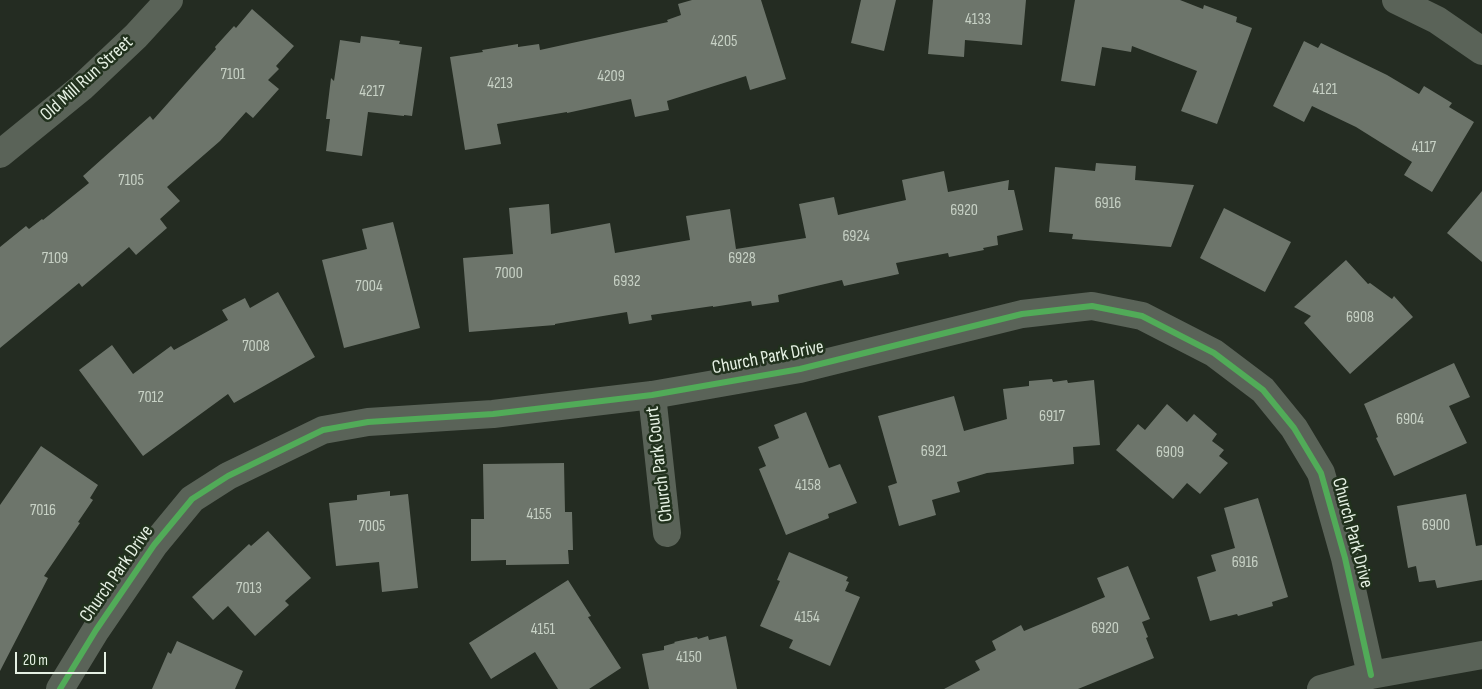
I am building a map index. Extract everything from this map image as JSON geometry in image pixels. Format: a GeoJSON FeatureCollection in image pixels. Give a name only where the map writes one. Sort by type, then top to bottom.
{"type":"FeatureCollection","features":[{"type":"Feature","properties":{"kind":"street","name":"Old Mill Run Street"},"geometry":{"type":"LineString","coordinates":[[0,154],[81,88],[136,36],[169,0]]}},
{"type":"Feature","properties":{"kind":"street"},"geometry":{"type":"LineString","coordinates":[[1396,0],[1436,20],[1482,51]]}},
{"type":"Feature","properties":{"kind":"street","name":"Church Park Drive"},"geometry":{"type":"LineString","coordinates":[[60,689],[96,630],[154,545],[192,499],[228,476],[324,430],[368,422],[493,414],[652,395],[800,368],[1022,314],[1092,306],[1142,316],[1214,353],[1263,390],[1294,428],[1321,473],[1345,558],[1371,675]]}},
{"type":"Feature","properties":{"kind":"street","name":"Church Park Court"},"geometry":{"type":"LineString","coordinates":[[652,395],[668,533]]}},
{"type":"Feature","properties":{"kind":"street"},"geometry":{"type":"LineString","coordinates":[[1321,689],[1371,675],[1482,655]]}},
{"type":"Feature","properties":{"kind":"building"},"geometry":{"type":"Polygon","coordinates":[[[692,0],[761,0],[786,79],[750,90],[746,76],[667,101],[669,110],[635,117],[631,99],[567,113],[497,124],[501,144],[465,150],[450,57],[518,44],[518,47],[539,44],[540,50],[668,22],[667,20],[681,15],[678,4],[692,0]]]}},
{"type":"Feature","properties":{"kind":"building"},"geometry":{"type":"Polygon","coordinates":[[[861,0],[896,0],[884,51],[851,43],[861,0]]]}},
{"type":"Feature","properties":{"kind":"building"},"geometry":{"type":"Polygon","coordinates":[[[933,0],[1026,0],[1022,45],[965,40],[964,57],[928,54],[933,0]]]}},
{"type":"Feature","properties":{"kind":"building"},"geometry":{"type":"Polygon","coordinates":[[[1075,0],[1180,0],[1203,9],[1204,5],[1237,17],[1236,22],[1252,28],[1217,124],[1181,111],[1197,71],[1132,46],[1131,52],[1102,47],[1095,86],[1061,81],[1075,0]]]}},
{"type":"Feature","properties":{"kind":"building"},"geometry":{"type":"Polygon","coordinates":[[[252,9],[294,46],[276,66],[279,69],[268,80],[279,89],[253,118],[246,112],[220,141],[167,187],[180,201],[160,219],[167,228],[136,255],[129,247],[82,287],[79,283],[0,348],[0,247],[26,226],[29,229],[43,220],[89,183],[83,176],[150,116],[153,120],[216,49],[215,47],[234,26],[236,28],[252,9]]]}},
{"type":"Feature","properties":{"kind":"building"},"geometry":{"type":"Polygon","coordinates":[[[361,36],[400,41],[399,44],[422,47],[412,116],[368,112],[362,156],[326,151],[330,119],[326,119],[331,78],[334,81],[340,40],[360,43],[361,36]]]}},
{"type":"Feature","properties":{"kind":"building"},"geometry":{"type":"Polygon","coordinates":[[[1304,41],[1318,48],[1321,43],[1387,75],[1419,94],[1424,86],[1452,103],[1449,107],[1474,122],[1432,192],[1404,175],[1412,162],[1356,127],[1312,106],[1304,122],[1273,106],[1304,41]]]}},
{"type":"Feature","properties":{"kind":"building"},"geometry":{"type":"Polygon","coordinates":[[[1096,163],[1136,166],[1135,180],[1194,185],[1171,247],[1072,239],[1073,234],[1049,232],[1055,167],[1095,171],[1096,163]]]}},
{"type":"Feature","properties":{"kind":"building"},"geometry":{"type":"Polygon","coordinates":[[[944,171],[948,192],[1009,180],[1008,190],[1014,190],[1023,230],[997,236],[998,245],[983,248],[984,250],[949,257],[948,253],[896,263],[899,274],[844,286],[842,280],[778,295],[779,302],[752,306],[751,301],[651,315],[652,320],[629,324],[627,312],[555,325],[469,332],[463,258],[513,254],[509,208],[549,204],[551,234],[610,223],[615,253],[690,240],[686,216],[730,209],[736,249],[806,238],[799,204],[834,197],[838,215],[906,200],[902,180],[944,171]]]}},
{"type":"Feature","properties":{"kind":"building"},"geometry":{"type":"Polygon","coordinates":[[[1482,191],[1482,262],[1447,233],[1482,191]]]}},
{"type":"Feature","properties":{"kind":"building"},"geometry":{"type":"Polygon","coordinates":[[[1224,208],[1291,242],[1265,292],[1200,258],[1224,208]]]}},
{"type":"Feature","properties":{"kind":"building"},"geometry":{"type":"Polygon","coordinates":[[[393,222],[420,328],[344,348],[322,260],[367,249],[362,229],[393,222]]]}},
{"type":"Feature","properties":{"kind":"building"},"geometry":{"type":"Polygon","coordinates":[[[1346,260],[1368,284],[1370,283],[1392,299],[1394,296],[1413,317],[1350,374],[1304,323],[1311,316],[1294,307],[1346,260]]]}},
{"type":"Feature","properties":{"kind":"building"},"geometry":{"type":"Polygon","coordinates":[[[278,292],[315,357],[234,403],[228,394],[143,456],[79,370],[112,345],[133,374],[171,346],[174,350],[228,320],[222,310],[245,298],[250,308],[278,292]]]}},
{"type":"Feature","properties":{"kind":"building"},"geometry":{"type":"Polygon","coordinates":[[[1454,363],[1470,397],[1449,406],[1467,443],[1394,476],[1376,438],[1378,437],[1364,404],[1454,363]]]}},
{"type":"Feature","properties":{"kind":"building"},"geometry":{"type":"Polygon","coordinates":[[[1052,379],[1053,382],[1067,380],[1068,383],[1094,380],[1100,445],[1073,447],[1074,464],[987,473],[957,482],[960,492],[932,500],[936,515],[899,526],[888,486],[897,483],[878,416],[954,396],[964,431],[1007,419],[1003,389],[1029,386],[1029,381],[1052,379]]]}},
{"type":"Feature","properties":{"kind":"building"},"geometry":{"type":"Polygon","coordinates":[[[1167,404],[1187,422],[1194,414],[1217,434],[1212,441],[1224,450],[1219,456],[1228,463],[1200,494],[1187,483],[1173,499],[1116,450],[1138,424],[1145,430],[1167,404]]]}},
{"type":"Feature","properties":{"kind":"building"},"geometry":{"type":"Polygon","coordinates":[[[806,412],[829,468],[840,464],[857,503],[828,514],[829,518],[786,535],[759,469],[766,466],[758,447],[779,438],[774,425],[806,412]]]}},
{"type":"Feature","properties":{"kind":"building"},"geometry":{"type":"Polygon","coordinates":[[[41,446],[98,485],[90,498],[93,500],[78,522],[80,523],[44,576],[48,578],[0,671],[0,505],[41,446]]]}},
{"type":"Feature","properties":{"kind":"building"},"geometry":{"type":"Polygon","coordinates":[[[564,463],[565,512],[572,512],[573,550],[568,550],[569,564],[506,565],[506,560],[471,561],[471,519],[484,519],[483,464],[564,463]]]}},
{"type":"Feature","properties":{"kind":"building"},"geometry":{"type":"Polygon","coordinates":[[[390,491],[390,496],[408,494],[418,588],[382,592],[379,562],[336,566],[329,503],[357,500],[357,495],[390,491]]]}},
{"type":"Feature","properties":{"kind":"building"},"geometry":{"type":"Polygon","coordinates":[[[1466,494],[1476,546],[1482,545],[1482,580],[1437,588],[1435,580],[1419,582],[1416,566],[1408,568],[1397,506],[1466,494]]]}},
{"type":"Feature","properties":{"kind":"building"},"geometry":{"type":"Polygon","coordinates":[[[1258,498],[1288,597],[1272,602],[1273,606],[1238,616],[1237,614],[1210,621],[1197,577],[1216,571],[1211,555],[1235,548],[1224,508],[1258,498]]]}},
{"type":"Feature","properties":{"kind":"building"},"geometry":{"type":"Polygon","coordinates":[[[268,531],[311,578],[285,601],[289,605],[255,636],[228,606],[213,620],[192,597],[249,544],[251,546],[268,531]]]}},
{"type":"Feature","properties":{"kind":"building"},"geometry":{"type":"Polygon","coordinates":[[[789,552],[848,577],[846,581],[849,582],[845,591],[860,597],[830,666],[789,648],[793,640],[760,626],[780,581],[777,580],[789,552]]]}},
{"type":"Feature","properties":{"kind":"building"},"geometry":{"type":"Polygon","coordinates":[[[1128,566],[1150,619],[1142,622],[1154,658],[1078,689],[944,689],[980,670],[975,661],[996,650],[992,641],[1021,625],[1024,631],[1105,597],[1097,578],[1128,566]]]}},
{"type":"Feature","properties":{"kind":"building"},"geometry":{"type":"Polygon","coordinates":[[[568,580],[591,616],[588,617],[621,668],[589,689],[558,689],[535,652],[491,679],[469,643],[568,580]]]}},
{"type":"Feature","properties":{"kind":"building"},"geometry":{"type":"Polygon","coordinates":[[[708,636],[709,640],[726,636],[737,689],[649,689],[642,654],[664,650],[664,646],[674,642],[708,636]]]}},
{"type":"Feature","properties":{"kind":"building"},"geometry":{"type":"Polygon","coordinates":[[[177,641],[243,671],[235,689],[152,689],[168,652],[171,654],[177,641]]]}},
{"type":"Feature","properties":{"kind":"cycle path"},"geometry":{"type":"LineString","coordinates":[[60,689],[96,630],[154,545],[192,499],[228,476],[323,430],[368,422],[493,414],[652,395],[800,369],[1022,314],[1092,306],[1142,316],[1214,353],[1263,390],[1294,428],[1321,473],[1345,558],[1371,675]]}}]}
